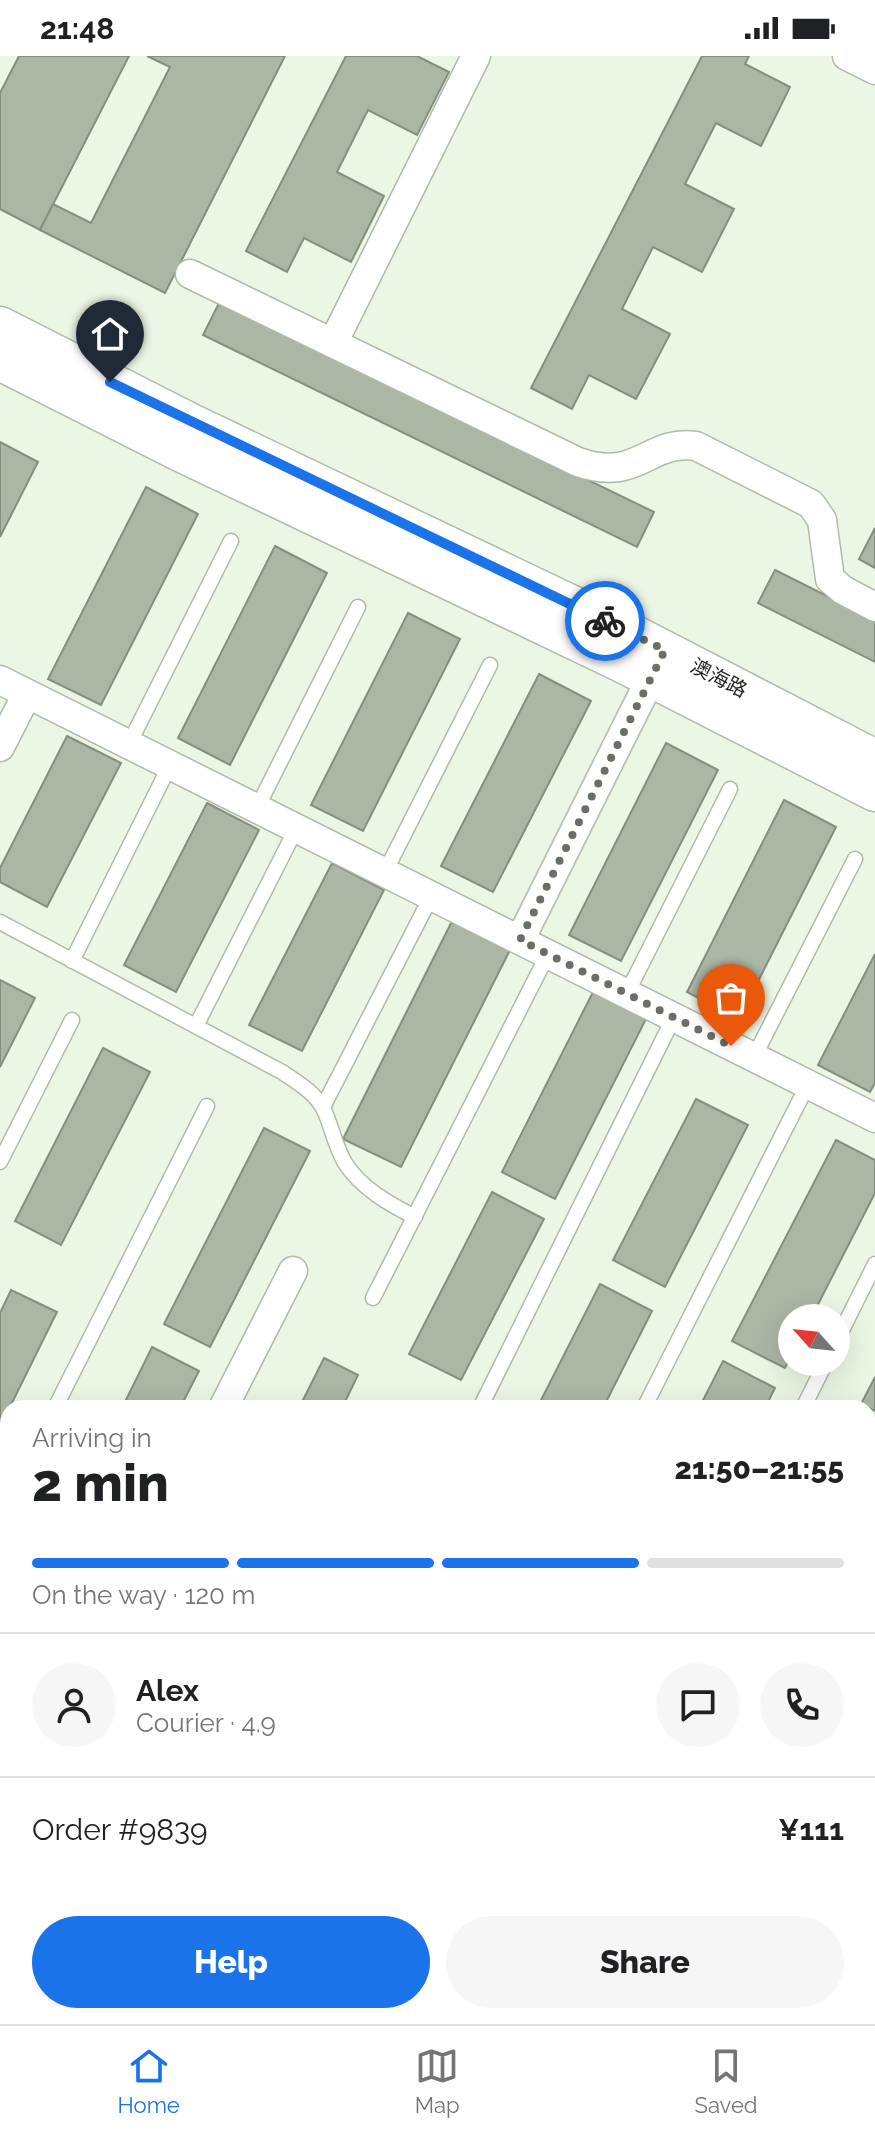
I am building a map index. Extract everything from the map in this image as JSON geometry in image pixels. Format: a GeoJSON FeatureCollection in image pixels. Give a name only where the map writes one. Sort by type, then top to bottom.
{"type":"FeatureCollection","features":[{"type":"Feature","properties":{"kind":"main road","name":"澳海路"},"geometry":{"type":"LineString","coordinates":[[0,326],[658,664],[875,792]]}},
{"type":"Feature","properties":{"kind":"main road","name":"澳海路"},"geometry":{"type":"LineString","coordinates":[[0,361],[178,451],[875,759]]}},
{"type":"Feature","properties":{"kind":"street"},"geometry":{"type":"LineString","coordinates":[[333,343],[476,56]]}},
{"type":"Feature","properties":{"kind":"street"},"geometry":{"type":"LineString","coordinates":[[847,56],[875,70]]}},
{"type":"Feature","properties":{"kind":"street"},"geometry":{"type":"LineString","coordinates":[[190,274],[597,469],[620,469],[679,443],[696,446],[811,504],[822,520],[830,579],[843,590],[875,607]]}},
{"type":"Feature","properties":{"kind":"street"},"geometry":{"type":"LineString","coordinates":[[520,940],[658,664]]}},
{"type":"Feature","properties":{"kind":"street"},"geometry":{"type":"LineString","coordinates":[[0,680],[875,1118]]}},
{"type":"Feature","properties":{"kind":"street"},"geometry":{"type":"LineString","coordinates":[[0,747],[27,694]]}},
{"type":"Feature","properties":{"kind":"street"},"geometry":{"type":"LineString","coordinates":[[227,1400],[293,1271]]}},
{"type":"Feature","properties":{"kind":"lane"},"geometry":{"type":"LineString","coordinates":[[129,744],[231,541]]}},
{"type":"Feature","properties":{"kind":"lane"},"geometry":{"type":"LineString","coordinates":[[257,808],[358,607]]}},
{"type":"Feature","properties":{"kind":"lane"},"geometry":{"type":"LineString","coordinates":[[385,872],[490,665]]}},
{"type":"Feature","properties":{"kind":"lane"},"geometry":{"type":"LineString","coordinates":[[72,961],[170,765]]}},
{"type":"Feature","properties":{"kind":"lane"},"geometry":{"type":"LineString","coordinates":[[627,993],[730,789]]}},
{"type":"Feature","properties":{"kind":"lane"},"geometry":{"type":"LineString","coordinates":[[196,1026],[297,827]]}},
{"type":"Feature","properties":{"kind":"lane"},"geometry":{"type":"LineString","coordinates":[[754,1057],[855,859]]}},
{"type":"Feature","properties":{"kind":"lane"},"geometry":{"type":"LineString","coordinates":[[323,1107],[432,895]]}},
{"type":"Feature","properties":{"kind":"lane"},"geometry":{"type":"LineString","coordinates":[[0,922],[307,1088],[323,1107],[346,1165],[367,1188],[415,1217]]}},
{"type":"Feature","properties":{"kind":"lane"},"geometry":{"type":"LineString","coordinates":[[373,1298],[548,954]]}},
{"type":"Feature","properties":{"kind":"lane"},"geometry":{"type":"LineString","coordinates":[[484,1400],[674,1017]]}},
{"type":"Feature","properties":{"kind":"lane"},"geometry":{"type":"LineString","coordinates":[[0,1162],[72,1020]]}},
{"type":"Feature","properties":{"kind":"lane"},"geometry":{"type":"LineString","coordinates":[[648,1400],[808,1084]]}},
{"type":"Feature","properties":{"kind":"lane"},"geometry":{"type":"LineString","coordinates":[[59,1400],[207,1106]]}},
{"type":"Feature","properties":{"kind":"lane"},"geometry":{"type":"LineString","coordinates":[[850,1314],[875,1264]]}},
{"type":"Feature","properties":{"kind":"lane"},"geometry":{"type":"LineString","coordinates":[[807,1400],[819,1376]]}},
{"type":"Feature","properties":{"kind":"building"},"geometry":{"type":"Polygon","coordinates":[[[19,56],[129,56],[40,230],[0,209],[0,93],[19,56]]]}},
{"type":"Feature","properties":{"kind":"building"},"geometry":{"type":"Polygon","coordinates":[[[147,56],[285,56],[165,293],[40,230],[53,204],[91,223],[170,67],[147,56]]]}},
{"type":"Feature","properties":{"kind":"building"},"geometry":{"type":"Polygon","coordinates":[[[346,56],[417,56],[449,72],[417,135],[368,110],[337,172],[384,196],[351,262],[304,238],[287,272],[246,251],[346,56]]]}},
{"type":"Feature","properties":{"kind":"building"},"geometry":{"type":"Polygon","coordinates":[[[702,56],[749,56],[745,64],[790,87],[761,146],[716,123],[685,184],[734,209],[702,272],[653,247],[622,309],[670,334],[636,399],[589,375],[572,409],[531,388],[702,56]]]}},
{"type":"Feature","properties":{"kind":"building"},"geometry":{"type":"Polygon","coordinates":[[[220,301],[654,512],[637,547],[203,335],[220,301]]]}},
{"type":"Feature","properties":{"kind":"building"},"geometry":{"type":"Polygon","coordinates":[[[0,442],[38,462],[0,537],[0,442]]]}},
{"type":"Feature","properties":{"kind":"building"},"geometry":{"type":"Polygon","coordinates":[[[146,487],[198,514],[101,705],[48,679],[146,487]]]}},
{"type":"Feature","properties":{"kind":"building"},"geometry":{"type":"Polygon","coordinates":[[[875,528],[875,568],[859,559],[875,528]]]}},
{"type":"Feature","properties":{"kind":"building"},"geometry":{"type":"Polygon","coordinates":[[[275,546],[327,573],[230,765],[178,738],[275,546]]]}},
{"type":"Feature","properties":{"kind":"building"},"geometry":{"type":"Polygon","coordinates":[[[775,570],[875,620],[875,662],[758,603],[775,570]]]}},
{"type":"Feature","properties":{"kind":"building"},"geometry":{"type":"Polygon","coordinates":[[[408,613],[460,639],[363,831],[311,805],[408,613]]]}},
{"type":"Feature","properties":{"kind":"building"},"geometry":{"type":"Polygon","coordinates":[[[539,674],[591,701],[493,892],[441,866],[539,674]]]}},
{"type":"Feature","properties":{"kind":"building"},"geometry":{"type":"Polygon","coordinates":[[[67,736],[121,763],[47,907],[0,882],[0,868],[67,736]]]}},
{"type":"Feature","properties":{"kind":"building"},"geometry":{"type":"Polygon","coordinates":[[[666,743],[718,770],[621,961],[569,935],[666,743]]]}},
{"type":"Feature","properties":{"kind":"building"},"geometry":{"type":"Polygon","coordinates":[[[784,800],[836,827],[739,1019],[687,992],[784,800]]]}},
{"type":"Feature","properties":{"kind":"building"},"geometry":{"type":"Polygon","coordinates":[[[207,803],[259,830],[176,992],[124,965],[207,803]]]}},
{"type":"Feature","properties":{"kind":"building"},"geometry":{"type":"Polygon","coordinates":[[[332,863],[384,890],[302,1051],[249,1025],[332,863]]]}},
{"type":"Feature","properties":{"kind":"building"},"geometry":{"type":"Polygon","coordinates":[[[453,919],[511,948],[401,1167],[343,1139],[453,919]]]}},
{"type":"Feature","properties":{"kind":"building"},"geometry":{"type":"Polygon","coordinates":[[[875,954],[875,1083],[870,1092],[818,1065],[875,954]]]}},
{"type":"Feature","properties":{"kind":"building"},"geometry":{"type":"Polygon","coordinates":[[[0,980],[35,998],[0,1067],[0,980]]]}},
{"type":"Feature","properties":{"kind":"building"},"geometry":{"type":"Polygon","coordinates":[[[594,990],[647,1017],[555,1199],[502,1172],[594,990]]]}},
{"type":"Feature","properties":{"kind":"building"},"geometry":{"type":"Polygon","coordinates":[[[103,1048],[150,1072],[61,1245],[15,1221],[103,1048]]]}},
{"type":"Feature","properties":{"kind":"building"},"geometry":{"type":"Polygon","coordinates":[[[696,1099],[748,1125],[665,1287],[613,1260],[696,1099]]]}},
{"type":"Feature","properties":{"kind":"building"},"geometry":{"type":"Polygon","coordinates":[[[264,1128],[310,1151],[210,1347],[164,1324],[264,1128]]]}},
{"type":"Feature","properties":{"kind":"building"},"geometry":{"type":"Polygon","coordinates":[[[836,1140],[875,1160],[875,1193],[818,1304],[778,1304],[778,1364],[732,1341],[836,1140]]]}},
{"type":"Feature","properties":{"kind":"building"},"geometry":{"type":"Polygon","coordinates":[[[492,1192],[544,1219],[461,1380],[409,1354],[492,1192]]]}},
{"type":"Feature","properties":{"kind":"building"},"geometry":{"type":"Polygon","coordinates":[[[600,1284],[652,1311],[607,1400],[541,1400],[600,1284]]]}},
{"type":"Feature","properties":{"kind":"building"},"geometry":{"type":"Polygon","coordinates":[[[11,1290],[57,1312],[13,1400],[0,1400],[0,1313],[11,1290]]]}},
{"type":"Feature","properties":{"kind":"building"},"geometry":{"type":"Polygon","coordinates":[[[152,1347],[199,1371],[184,1400],[126,1400],[152,1347]]]}},
{"type":"Feature","properties":{"kind":"building"},"geometry":{"type":"Polygon","coordinates":[[[324,1358],[358,1375],[346,1400],[303,1400],[324,1358]]]}},
{"type":"Feature","properties":{"kind":"building"},"geometry":{"type":"Polygon","coordinates":[[[723,1361],[775,1388],[769,1400],[703,1400],[723,1361]]]}},
{"type":"Feature","properties":{"kind":"building"},"geometry":{"type":"Polygon","coordinates":[[[875,1377],[875,1400],[863,1400],[875,1377]]]}},
{"type":"Feature","properties":{"kind":"way so far"},"geometry":{"type":"LineString","coordinates":[[605,621],[665,650],[520,940],[731,1046]]}},
{"type":"Feature","properties":{"kind":"route"},"geometry":{"type":"LineString","coordinates":[[110,382],[605,621]]}}]}
